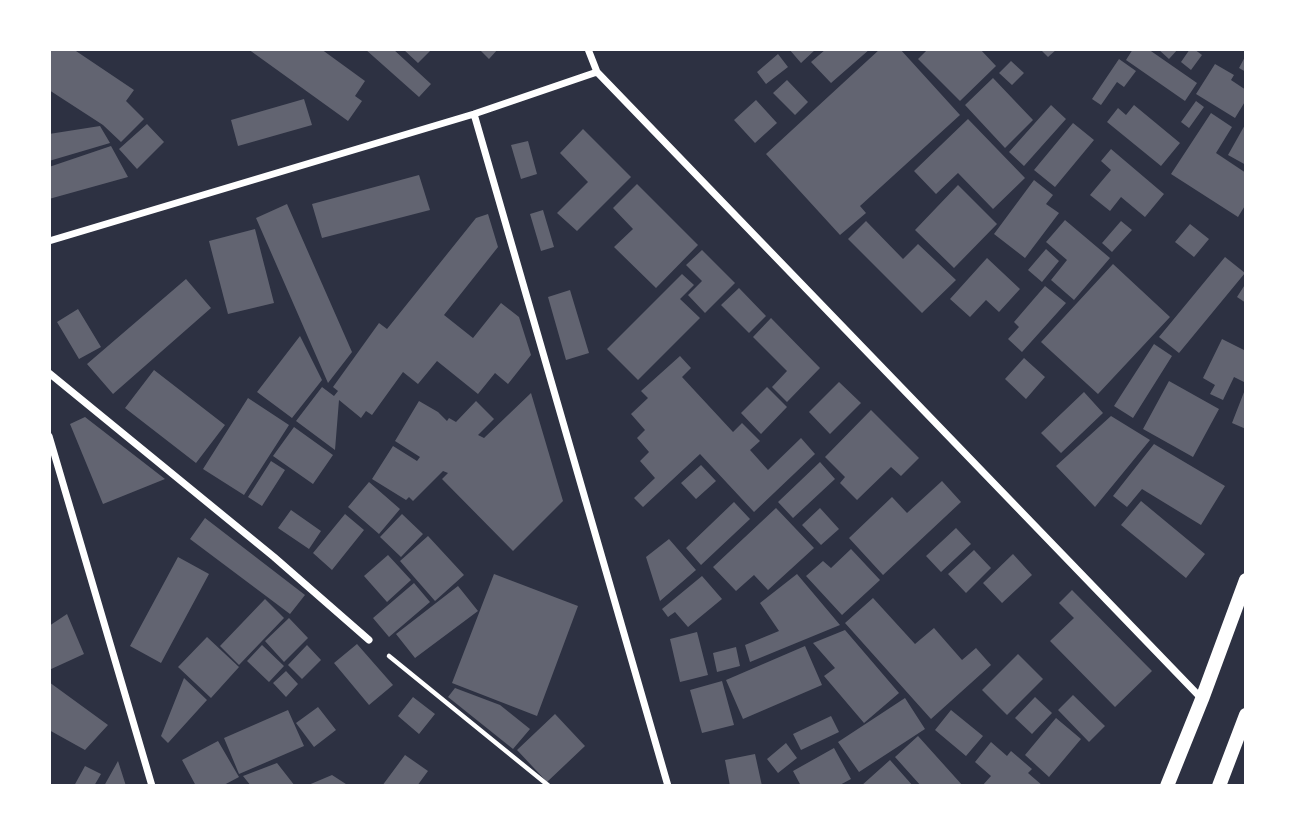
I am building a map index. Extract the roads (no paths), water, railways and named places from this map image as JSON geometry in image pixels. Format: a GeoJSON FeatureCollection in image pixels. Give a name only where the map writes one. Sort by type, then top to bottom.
{"type":"FeatureCollection","features":[{"type":"Feature","properties":{"kind":"main road"},"geometry":{"type":"LineString","coordinates":[[1167,786],[1246,580]]}},
{"type":"Feature","properties":{"kind":"main road"},"geometry":{"type":"LineString","coordinates":[[1219,786],[1246,715]]}},
{"type":"Feature","properties":{"kind":"street"},"geometry":{"type":"LineString","coordinates":[[588,49],[597,72],[1202,699]]}},
{"type":"Feature","properties":{"kind":"street"},"geometry":{"type":"LineString","coordinates":[[49,241],[474,114],[597,72]]}},
{"type":"Feature","properties":{"kind":"street"},"geometry":{"type":"LineString","coordinates":[[474,114],[668,786]]}},
{"type":"Feature","properties":{"kind":"street"},"geometry":{"type":"LineString","coordinates":[[49,373],[274,557],[369,640]]}},
{"type":"Feature","properties":{"kind":"street"},"geometry":{"type":"LineString","coordinates":[[49,436],[152,786]]}}]}
